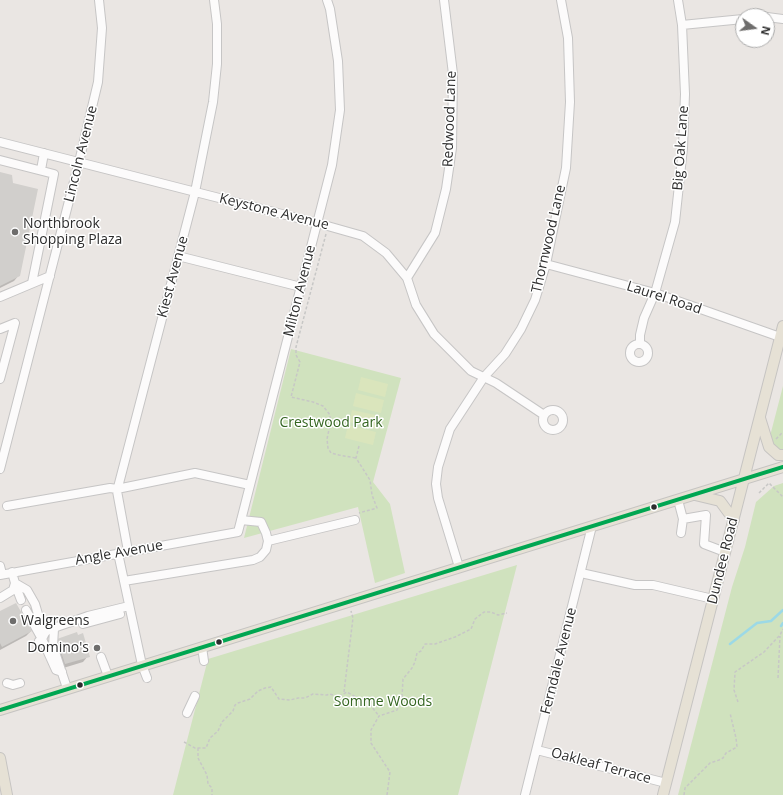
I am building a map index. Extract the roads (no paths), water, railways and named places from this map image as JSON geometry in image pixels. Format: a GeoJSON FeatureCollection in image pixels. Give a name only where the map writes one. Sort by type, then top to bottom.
{"type":"FeatureCollection","features":[{"type":"Feature","properties":{"kind":"main road","name":"Dundee Road"},"geometry":{"type":"LineString","coordinates":[[663,795],[783,326]]}},
{"type":"Feature","properties":{"kind":"main road"},"geometry":{"type":"LineString","coordinates":[[760,418],[769,447],[783,456]]}},
{"type":"Feature","properties":{"kind":"main road"},"geometry":{"type":"LineString","coordinates":[[0,710],[783,467]]}},
{"type":"Feature","properties":{"kind":"main road"},"geometry":{"type":"LineString","coordinates":[[693,495],[720,501],[734,520]]}},
{"type":"Feature","properties":{"kind":"main road"},"geometry":{"type":"LineString","coordinates":[[0,758],[4,790]]}},
{"type":"Feature","properties":{"kind":"street","name":"Lincoln Avenue"},"geometry":{"type":"LineString","coordinates":[[0,469],[2,455],[50,276],[98,82],[102,28],[99,0]]}},
{"type":"Feature","properties":{"kind":"street","name":"Kiest Avenue"},"geometry":{"type":"LineString","coordinates":[[128,551],[117,489],[195,192],[213,102],[217,64],[217,24],[214,0]]}},
{"type":"Feature","properties":{"kind":"street","name":"Milton Avenue"},"geometry":{"type":"LineString","coordinates":[[238,532],[332,165],[340,110],[338,61],[330,9],[327,0]]}},
{"type":"Feature","properties":{"kind":"street","name":"Redwood Lane"},"geometry":{"type":"LineString","coordinates":[[407,278],[435,233],[446,189],[452,148],[453,74],[444,0]]}},
{"type":"Feature","properties":{"kind":"street","name":"Thornwood Lane"},"geometry":{"type":"LineString","coordinates":[[459,567],[438,498],[436,484],[438,467],[450,429],[484,378],[505,354],[521,329],[535,300],[546,264],[566,168],[570,102],[568,38],[561,0]]}},
{"type":"Feature","properties":{"kind":"street","name":"Big Oak Lane"},"geometry":{"type":"LineString","coordinates":[[640,344],[640,336],[644,318],[655,293],[674,222],[683,148],[685,94],[682,25],[678,0]]}},
{"type":"Feature","properties":{"kind":"street"},"geometry":{"type":"LineString","coordinates":[[682,25],[735,20]]}},
{"type":"Feature","properties":{"kind":"street","name":"Keystone Avenue"},"geometry":{"type":"LineString","coordinates":[[0,142],[15,142],[44,153],[363,236],[386,253],[407,278],[416,305],[434,334],[471,371],[496,383],[544,414]]}},
{"type":"Feature","properties":{"kind":"street"},"geometry":{"type":"LineString","coordinates":[[41,170],[44,153]]}},
{"type":"Feature","properties":{"kind":"street"},"geometry":{"type":"LineString","coordinates":[[0,160],[54,174],[32,283]]}},
{"type":"Feature","properties":{"kind":"street"},"geometry":{"type":"LineString","coordinates":[[178,256],[301,287]]}},
{"type":"Feature","properties":{"kind":"street","name":"Laurel Road"},"geometry":{"type":"LineString","coordinates":[[546,264],[655,293],[780,337]]}},
{"type":"Feature","properties":{"kind":"street"},"geometry":{"type":"LineString","coordinates":[[0,296],[50,276]]}},
{"type":"Feature","properties":{"kind":"street"},"geometry":{"type":"LineString","coordinates":[[0,329],[15,323],[0,379]]}},
{"type":"Feature","properties":{"kind":"street"},"geometry":{"type":"LineString","coordinates":[[8,506],[110,488],[117,489],[195,473],[250,485]]}},
{"type":"Feature","properties":{"kind":"street"},"geometry":{"type":"LineString","coordinates":[[678,500],[683,519],[681,533]]}},
{"type":"Feature","properties":{"kind":"street"},"geometry":{"type":"LineString","coordinates":[[683,519],[706,515],[704,544],[725,552]]}},
{"type":"Feature","properties":{"kind":"street"},"geometry":{"type":"LineString","coordinates":[[124,581],[253,560],[260,557],[266,550],[268,541],[266,532],[261,522],[241,520]]}},
{"type":"Feature","properties":{"kind":"street"},"geometry":{"type":"LineString","coordinates":[[268,541],[355,520]]}},
{"type":"Feature","properties":{"kind":"street","name":"Ferndale Avenue"},"geometry":{"type":"LineString","coordinates":[[525,795],[592,526]]}},
{"type":"Feature","properties":{"kind":"street","name":"Angle Avenue"},"geometry":{"type":"LineString","coordinates":[[6,575],[128,551],[238,532]]}},
{"type":"Feature","properties":{"kind":"street"},"geometry":{"type":"LineString","coordinates":[[118,553],[142,665],[147,678]]}},
{"type":"Feature","properties":{"kind":"street"},"geometry":{"type":"LineString","coordinates":[[581,573],[635,584],[653,585],[713,599]]}},
{"type":"Feature","properties":{"kind":"street"},"geometry":{"type":"LineString","coordinates":[[0,598],[13,590],[6,575]]}},
{"type":"Feature","properties":{"kind":"street"},"geometry":{"type":"LineString","coordinates":[[6,575],[21,600]]}},
{"type":"Feature","properties":{"kind":"street"},"geometry":{"type":"LineString","coordinates":[[6,575],[24,587],[35,604],[47,634],[56,670],[65,670],[67,688]]}},
{"type":"Feature","properties":{"kind":"street"},"geometry":{"type":"LineString","coordinates":[[47,634],[88,616],[129,606]]}},
{"type":"Feature","properties":{"kind":"street"},"geometry":{"type":"LineString","coordinates":[[26,610],[47,634]]}},
{"type":"Feature","properties":{"kind":"street"},"geometry":{"type":"LineString","coordinates":[[83,624],[120,614]]}},
{"type":"Feature","properties":{"kind":"street"},"geometry":{"type":"LineString","coordinates":[[202,647],[204,661]]}},
{"type":"Feature","properties":{"kind":"street"},"geometry":{"type":"LineString","coordinates":[[101,657],[108,676]]}},
{"type":"Feature","properties":{"kind":"street"},"geometry":{"type":"LineString","coordinates":[[187,713],[195,696]]}},
{"type":"Feature","properties":{"kind":"street","name":"Oakleaf Terrace"},"geometry":{"type":"LineString","coordinates":[[537,750],[666,783]]}},
{"type":"Feature","properties":{"kind":"waterway"},"geometry":{"type":"LineString","coordinates":[[730,644],[757,623],[771,621],[783,610]]}},
{"type":"Feature","properties":{"kind":"place","name":"Northbrook Shopping Plaza"},"geometry":{"type":"Point","coordinates":[15,232]}},
{"type":"Feature","properties":{"kind":"place","name":"Walgreens"},"geometry":{"type":"Point","coordinates":[13,621]}},
{"type":"Feature","properties":{"kind":"place","name":"Domino's"},"geometry":{"type":"Point","coordinates":[97,648]}},
{"type":"Feature","properties":{"kind":"park label","name":"Crestwood Park"},"geometry":{"type":"Point","coordinates":[331,423]}},
{"type":"Feature","properties":{"kind":"park label","name":"Somme Woods"},"geometry":{"type":"Point","coordinates":[383,702]}}]}
